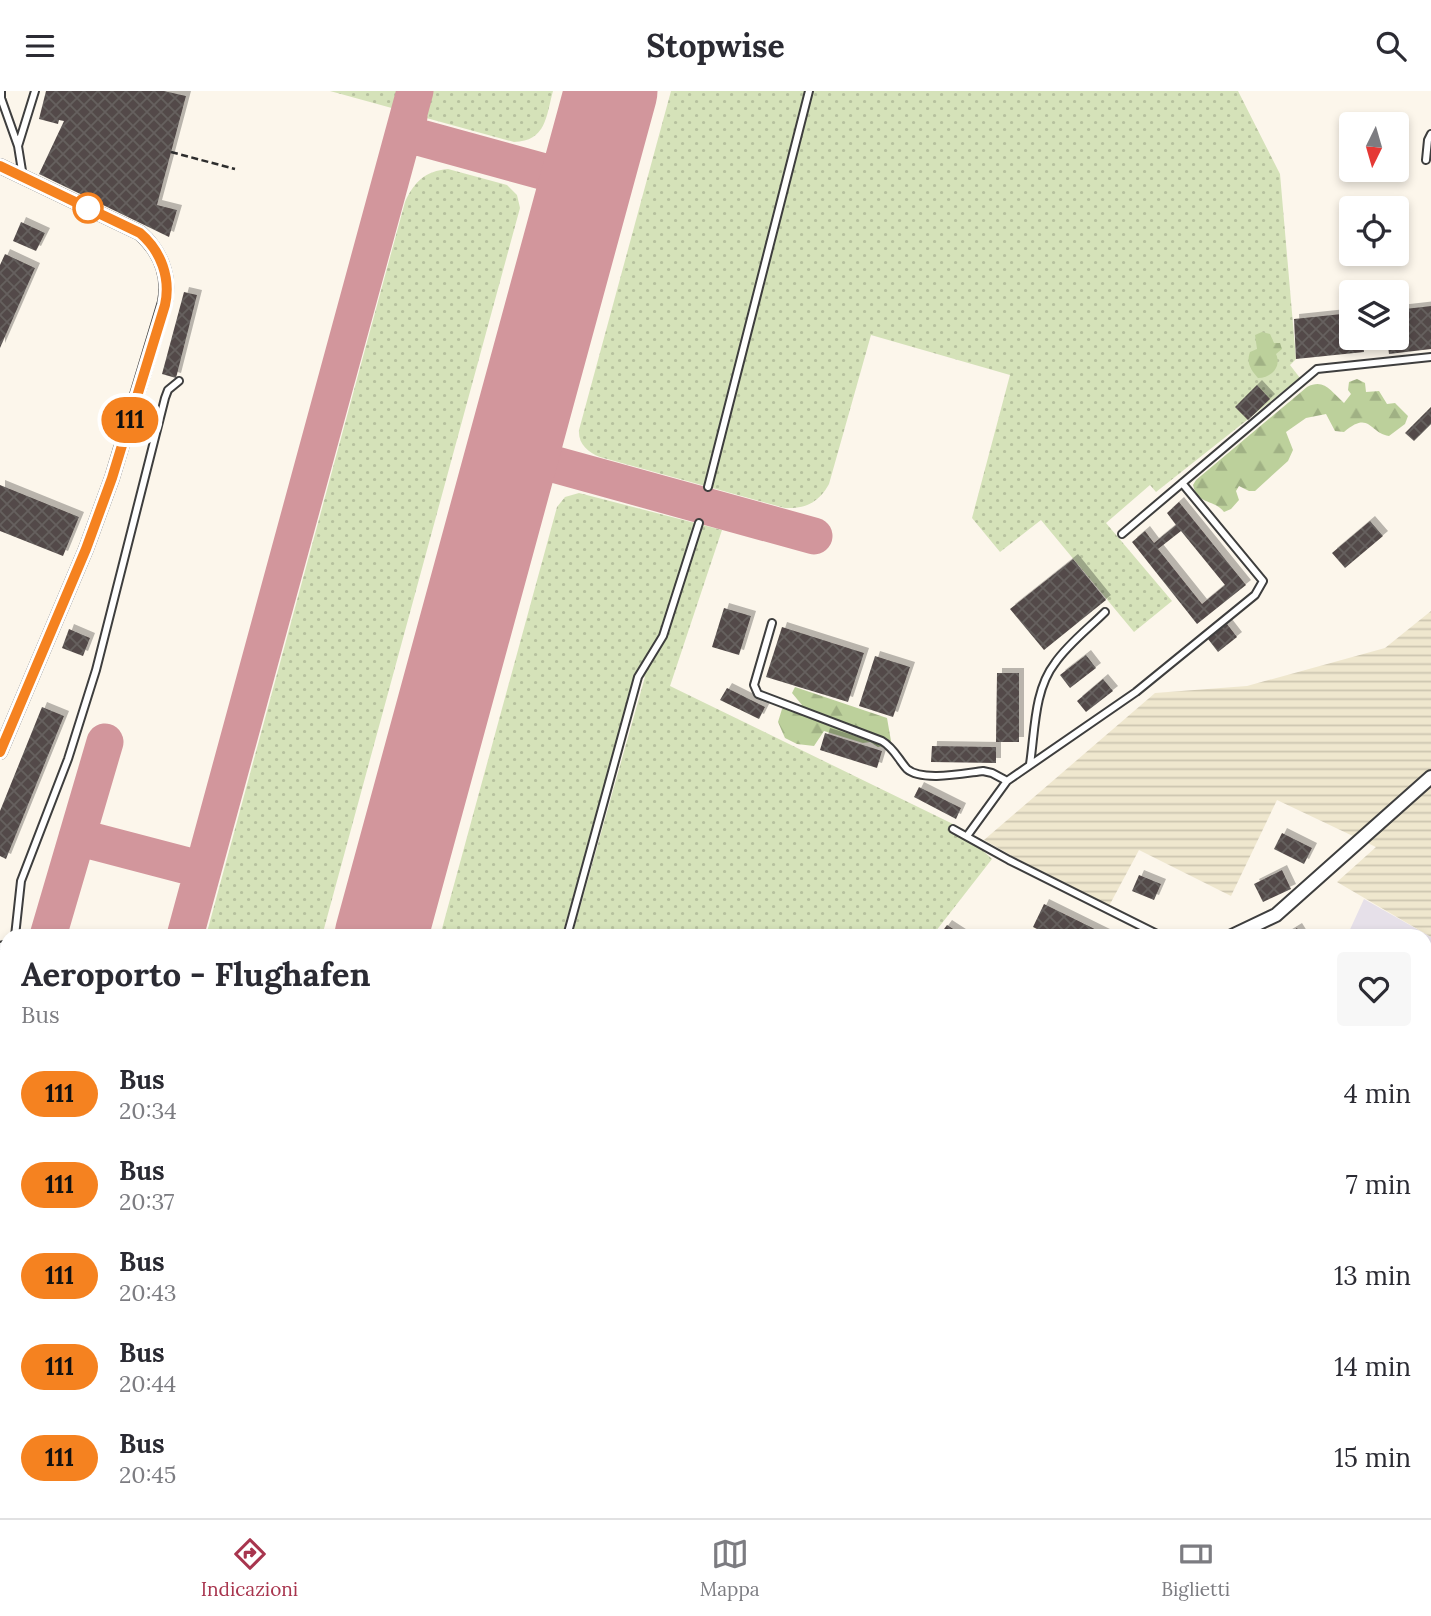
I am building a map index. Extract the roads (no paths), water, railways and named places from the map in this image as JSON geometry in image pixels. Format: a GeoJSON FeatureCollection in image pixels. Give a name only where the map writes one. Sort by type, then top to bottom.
{"type":"FeatureCollection","features":[{"type":"Feature","properties":{"kind":"street"},"geometry":{"type":"LineString","coordinates":[[0,166],[140,233],[163,264],[167,288],[165,305],[104,501],[0,752]]}},
{"type":"Feature","properties":{"kind":"street"},"geometry":{"type":"LineString","coordinates":[[1247,929],[1276,915],[1431,777]]}},
{"type":"Feature","properties":{"kind":"lane"},"geometry":{"type":"LineString","coordinates":[[1,91],[18,146],[23,177]]}},
{"type":"Feature","properties":{"kind":"lane"},"geometry":{"type":"LineString","coordinates":[[18,146],[35,91]]}},
{"type":"Feature","properties":{"kind":"lane"},"geometry":{"type":"LineString","coordinates":[[708,487],[809,91]]}},
{"type":"Feature","properties":{"kind":"lane"},"geometry":{"type":"LineString","coordinates":[[1426,160],[1431,134]]}},
{"type":"Feature","properties":{"kind":"lane"},"geometry":{"type":"LineString","coordinates":[[1122,534],[1317,369],[1431,357]]}},
{"type":"Feature","properties":{"kind":"lane"},"geometry":{"type":"LineString","coordinates":[[16,929],[21,880],[80,724],[165,397],[168,390],[179,380]]}},
{"type":"Feature","properties":{"kind":"lane"},"geometry":{"type":"LineString","coordinates":[[967,836],[1007,781],[1136,692],[1255,595],[1263,581],[1182,484]]}},
{"type":"Feature","properties":{"kind":"lane"},"geometry":{"type":"LineString","coordinates":[[569,929],[638,677],[663,636],[699,523]]}},
{"type":"Feature","properties":{"kind":"lane"},"geometry":{"type":"LineString","coordinates":[[1030,764],[1041,692],[1047,676],[1055,662],[1105,612]]}},
{"type":"Feature","properties":{"kind":"lane"},"geometry":{"type":"LineString","coordinates":[[772,623],[754,685],[758,694],[890,745],[911,772],[930,776],[983,771],[1007,781]]}},
{"type":"Feature","properties":{"kind":"lane"},"geometry":{"type":"LineString","coordinates":[[953,829],[1147,929]]}}]}
